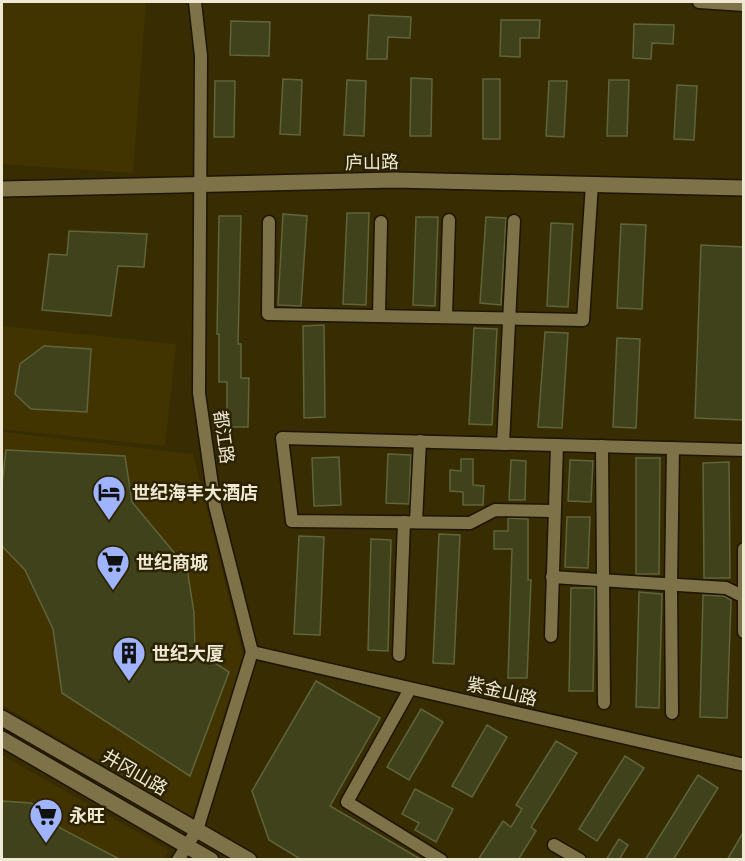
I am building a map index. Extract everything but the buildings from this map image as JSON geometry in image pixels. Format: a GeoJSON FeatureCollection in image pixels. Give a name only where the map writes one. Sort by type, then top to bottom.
{"type":"FeatureCollection","features":[{"type":"Feature","properties":{"kind":"street","name":"都江路"},"geometry":{"type":"LineString","coordinates":[[195,2],[201,56],[199,393],[215,506],[252,652]]}},
{"type":"Feature","properties":{"kind":"street"},"geometry":{"type":"LineString","coordinates":[[699,2],[744,5]]}},
{"type":"Feature","properties":{"kind":"street","name":"庐山路"},"geometry":{"type":"LineString","coordinates":[[2,189],[394,180],[744,188]]}},
{"type":"Feature","properties":{"kind":"street"},"geometry":{"type":"LineString","coordinates":[[269,222],[268,314],[583,320],[592,184]]}},
{"type":"Feature","properties":{"kind":"street"},"geometry":{"type":"LineString","coordinates":[[446,316],[450,220]]}},
{"type":"Feature","properties":{"kind":"street"},"geometry":{"type":"LineString","coordinates":[[503,444],[514,221]]}},
{"type":"Feature","properties":{"kind":"street"},"geometry":{"type":"LineString","coordinates":[[379,316],[381,222]]}},
{"type":"Feature","properties":{"kind":"street"},"geometry":{"type":"LineString","coordinates":[[554,511],[495,510],[470,523],[292,521],[282,438],[744,450]]}},
{"type":"Feature","properties":{"kind":"street"},"geometry":{"type":"LineString","coordinates":[[399,655],[410,522],[420,441]]}},
{"type":"Feature","properties":{"kind":"street"},"geometry":{"type":"LineString","coordinates":[[551,636],[557,445]]}},
{"type":"Feature","properties":{"kind":"street"},"geometry":{"type":"LineString","coordinates":[[602,446],[604,703]]}},
{"type":"Feature","properties":{"kind":"street"},"geometry":{"type":"LineString","coordinates":[[672,713],[670,585],[673,448]]}},
{"type":"Feature","properties":{"kind":"street"},"geometry":{"type":"LineString","coordinates":[[744,549],[744,632]]}},
{"type":"Feature","properties":{"kind":"street"},"geometry":{"type":"LineString","coordinates":[[552,577],[726,588],[743,597]]}},
{"type":"Feature","properties":{"kind":"street"},"geometry":{"type":"LineString","coordinates":[[178,860],[185,845],[197,830],[252,652]]}},
{"type":"Feature","properties":{"kind":"street","name":"紫金山路"},"geometry":{"type":"LineString","coordinates":[[252,652],[744,765]]}},
{"type":"Feature","properties":{"kind":"street"},"geometry":{"type":"LineString","coordinates":[[410,689],[347,802],[441,860]]}},
{"type":"Feature","properties":{"kind":"street","name":"井冈山路"},"geometry":{"type":"LineString","coordinates":[[2,718],[249,860]]}},
{"type":"Feature","properties":{"kind":"street"},"geometry":{"type":"LineString","coordinates":[[2,740],[211,860]]}},
{"type":"Feature","properties":{"kind":"street"},"geometry":{"type":"LineString","coordinates":[[554,844],[579,860]]}},
{"type":"Feature","properties":{"kind":"shaded area"},"geometry":{"type":"Polygon","coordinates":[[[2,2],[146,2],[133,173],[2,164],[2,2]]]}},
{"type":"Feature","properties":{"kind":"shaded area"},"geometry":{"type":"Polygon","coordinates":[[[2,326],[176,344],[165,446],[2,429],[2,326]]]}},
{"type":"Feature","properties":{"kind":"shaded area","name":"世纪商城"},"geometry":{"type":"Polygon","coordinates":[[[2,432],[193,454],[243,656],[192,817],[2,705],[2,432]]]}},
{"type":"Feature","properties":{"kind":"shaded area"},"geometry":{"type":"Polygon","coordinates":[[[2,755],[169,850],[164,859],[2,859],[2,755]]]}},
{"type":"Feature","properties":{"kind":"place","name":"世纪海丰大酒店"},"geometry":{"type":"Point","coordinates":[109,521]}},
{"type":"Feature","properties":{"kind":"place","name":"世纪商城"},"geometry":{"type":"Point","coordinates":[113,591]}},
{"type":"Feature","properties":{"kind":"place","name":"世纪大厦"},"geometry":{"type":"Point","coordinates":[129,682]}},
{"type":"Feature","properties":{"kind":"place","name":"永旺"},"geometry":{"type":"Point","coordinates":[46,844]}}]}
